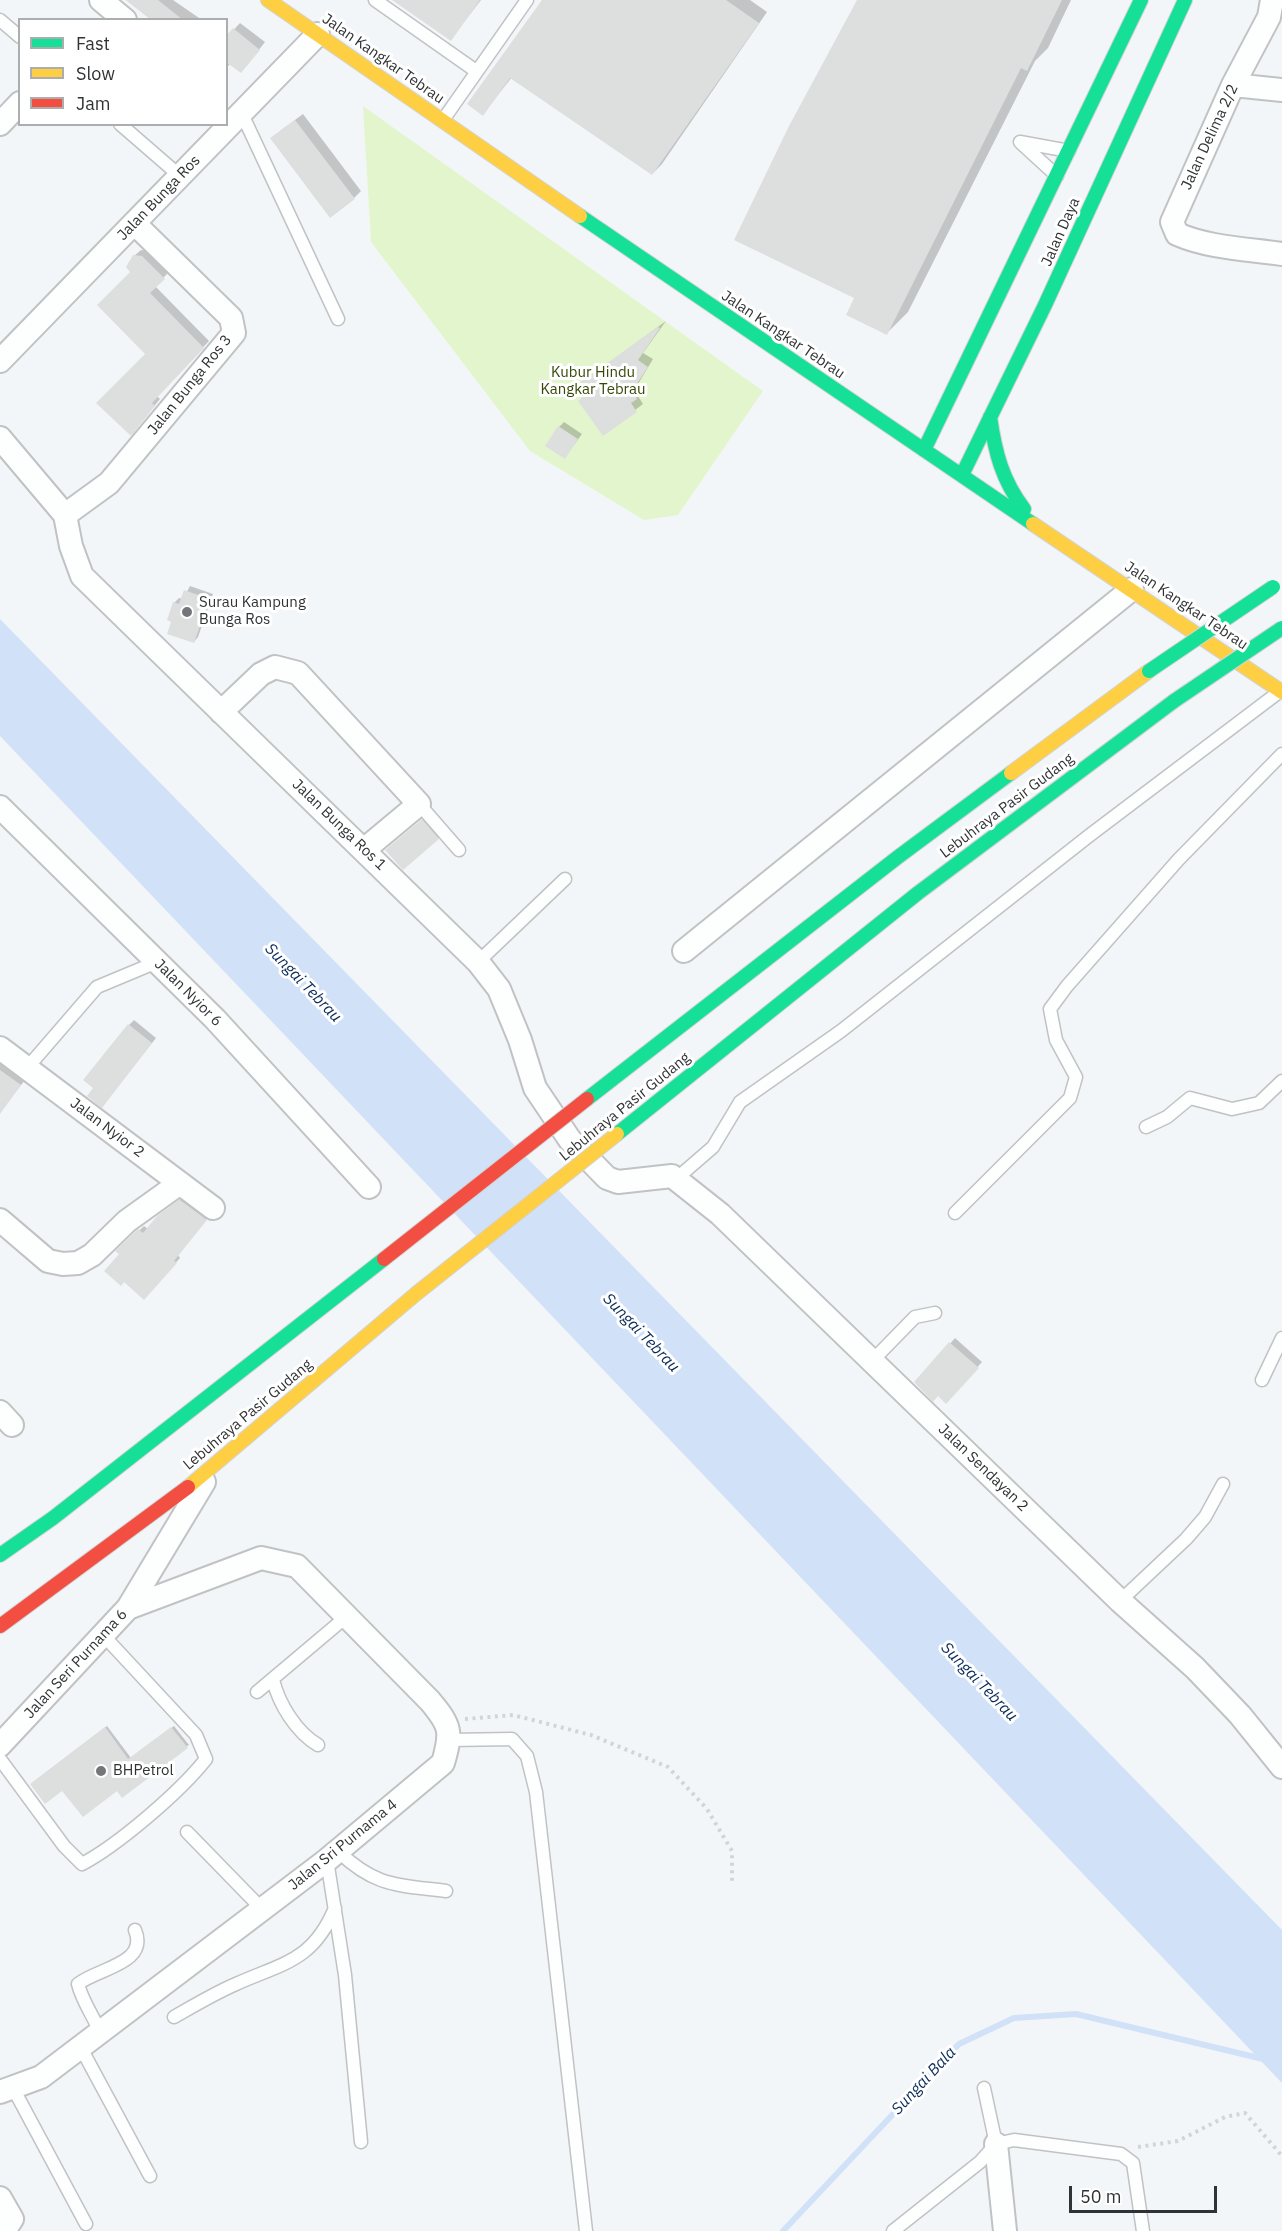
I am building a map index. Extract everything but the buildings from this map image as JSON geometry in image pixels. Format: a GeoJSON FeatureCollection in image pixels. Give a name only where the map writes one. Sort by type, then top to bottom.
{"type":"FeatureCollection","features":[{"type":"Feature","properties":{"kind":"main road","name":"Jalan Kangkar Tebrau"},"geometry":{"type":"LineString","coordinates":[[268,0],[866,411],[1281,692]]}},
{"type":"Feature","properties":{"kind":"main road","name":"Jalan Daya"},"geometry":{"type":"LineString","coordinates":[[924,450],[954,394],[990,313],[1058,177],[1075,157],[1141,0]]}},
{"type":"Feature","properties":{"kind":"main road","name":"Jalan Daya"},"geometry":{"type":"LineString","coordinates":[[962,475],[1046,305],[1185,0]]}},
{"type":"Feature","properties":{"kind":"main road"},"geometry":{"type":"LineString","coordinates":[[1083,183],[1093,177],[1136,105]]}},
{"type":"Feature","properties":{"kind":"main road"},"geometry":{"type":"LineString","coordinates":[[923,412],[954,394]]}},
{"type":"Feature","properties":{"kind":"main road"},"geometry":{"type":"LineString","coordinates":[[866,411],[896,415]]}},
{"type":"Feature","properties":{"kind":"main road"},"geometry":{"type":"LineString","coordinates":[[990,417],[996,462],[1001,477],[1037,526]]}},
{"type":"Feature","properties":{"kind":"main road","name":"Lebuhraya Pasir Gudang"},"geometry":{"type":"LineString","coordinates":[[0,1555],[53,1518],[897,857],[1149,671],[1277,584]]}},
{"type":"Feature","properties":{"kind":"main road","name":"Lebuhraya Pasir Gudang"},"geometry":{"type":"LineString","coordinates":[[0,1626],[211,1470],[417,1293],[918,893],[1174,701],[1282,628]]}},
{"type":"Feature","properties":{"kind":"street"},"geometry":{"type":"LineString","coordinates":[[101,0],[123,18]]}},
{"type":"Feature","properties":{"kind":"street","name":"Jalan Delima 2/2"},"geometry":{"type":"LineString","coordinates":[[1272,0],[1269,17],[1233,85],[1172,222],[1178,234],[1220,245],[1282,254]]}},
{"type":"Feature","properties":{"kind":"street","name":"Jalan Bunga Ros"},"geometry":{"type":"LineString","coordinates":[[234,108],[318,34]]}},
{"type":"Feature","properties":{"kind":"street"},"geometry":{"type":"LineString","coordinates":[[1233,85],[1282,90]]}},
{"type":"Feature","properties":{"kind":"street"},"geometry":{"type":"LineString","coordinates":[[0,124],[18,106]]}},
{"type":"Feature","properties":{"kind":"street","name":"Jalan Bunga Ros"},"geometry":{"type":"LineString","coordinates":[[0,361],[180,176],[220,126]]}},
{"type":"Feature","properties":{"kind":"street","name":"Jalan Bunga Ros 3"},"geometry":{"type":"LineString","coordinates":[[65,515],[109,483],[234,333],[231,318],[134,224]]}},
{"type":"Feature","properties":{"kind":"street"},"geometry":{"type":"LineString","coordinates":[[0,438],[65,515]]}},
{"type":"Feature","properties":{"kind":"street","name":"Jalan Bunga Ros 1"},"geometry":{"type":"LineString","coordinates":[[65,515],[70,546],[82,576],[365,849],[478,962],[499,989],[520,1040],[535,1088],[570,1140],[607,1178],[618,1182],[668,1176],[676,1179]]}},
{"type":"Feature","properties":{"kind":"street"},"geometry":{"type":"LineString","coordinates":[[684,951],[1132,590]]}},
{"type":"Feature","properties":{"kind":"street"},"geometry":{"type":"LineString","coordinates":[[221,712],[261,674],[275,667],[298,673],[419,804],[365,849]]}},
{"type":"Feature","properties":{"kind":"street","name":"Jalan Nyior 6"},"geometry":{"type":"LineString","coordinates":[[0,807],[214,1019],[369,1187]]}},
{"type":"Feature","properties":{"kind":"street","name":"Jalan Nyior 2"},"geometry":{"type":"LineString","coordinates":[[0,1048],[213,1208]]}},
{"type":"Feature","properties":{"kind":"street","name":"Jalan Sendayan 2"},"geometry":{"type":"LineString","coordinates":[[676,1179],[720,1214],[1120,1601],[1195,1668],[1240,1715],[1282,1767]]}},
{"type":"Feature","properties":{"kind":"street"},"geometry":{"type":"LineString","coordinates":[[0,1220],[48,1261],[63,1264],[78,1263],[92,1255],[128,1221],[180,1183]]}},
{"type":"Feature","properties":{"kind":"street"},"geometry":{"type":"LineString","coordinates":[[128,1608],[211,1470]]}},
{"type":"Feature","properties":{"kind":"street","name":"Jalan Seri Purnama 6"},"geometry":{"type":"LineString","coordinates":[[0,1745],[128,1608],[261,1557],[297,1566],[346,1617]]}},
{"type":"Feature","properties":{"kind":"street"},"geometry":{"type":"LineString","coordinates":[[346,1617],[430,1701],[448,1730]]}},
{"type":"Feature","properties":{"kind":"street","name":"Jalan Sri Purnama 4"},"geometry":{"type":"LineString","coordinates":[[6,2090],[41,2077],[101,2034],[261,1908],[333,1856],[442,1763],[448,1730]]}},
{"type":"Feature","properties":{"kind":"street"},"geometry":{"type":"LineString","coordinates":[[996,2144],[1005,2231]]}},
{"type":"Feature","properties":{"kind":"street"},"geometry":{"type":"LineString","coordinates":[[0,2198],[12,2219],[4,2231]]}},
{"type":"Feature","properties":{"kind":"lane"},"geometry":{"type":"LineString","coordinates":[[375,0],[476,71]]}},
{"type":"Feature","properties":{"kind":"lane"},"geometry":{"type":"LineString","coordinates":[[442,121],[527,0]]}},
{"type":"Feature","properties":{"kind":"lane"},"geometry":{"type":"LineString","coordinates":[[0,20],[18,35]]}},
{"type":"Feature","properties":{"kind":"lane"},"geometry":{"type":"LineString","coordinates":[[234,108],[338,319]]}},
{"type":"Feature","properties":{"kind":"lane"},"geometry":{"type":"LineString","coordinates":[[122,126],[180,176]]}},
{"type":"Feature","properties":{"kind":"lane"},"geometry":{"type":"LineString","coordinates":[[1058,177],[1020,142],[1075,157]]}},
{"type":"Feature","properties":{"kind":"lane"},"geometry":{"type":"LineString","coordinates":[[676,1179],[713,1148],[740,1102],[841,1031],[1090,835],[1281,692]]}},
{"type":"Feature","properties":{"kind":"lane"},"geometry":{"type":"LineString","coordinates":[[955,1213],[1070,1098],[1076,1077],[1056,1040],[1050,1009],[1179,859],[1282,754]]}},
{"type":"Feature","properties":{"kind":"lane"},"geometry":{"type":"LineString","coordinates":[[419,804],[459,850]]}},
{"type":"Feature","properties":{"kind":"lane"},"geometry":{"type":"LineString","coordinates":[[478,962],[565,879]]}},
{"type":"Feature","properties":{"kind":"lane"},"geometry":{"type":"LineString","coordinates":[[27,1068],[97,987],[157,962]]}},
{"type":"Feature","properties":{"kind":"lane"},"geometry":{"type":"LineString","coordinates":[[1146,1127],[1167,1117],[1190,1098],[1232,1109],[1259,1103],[1282,1081]]}},
{"type":"Feature","properties":{"kind":"lane"},"geometry":{"type":"LineString","coordinates":[[872,1361],[915,1317],[935,1313]]}},
{"type":"Feature","properties":{"kind":"lane"},"geometry":{"type":"LineString","coordinates":[[1262,1380],[1282,1338]]}},
{"type":"Feature","properties":{"kind":"lane"},"geometry":{"type":"LineString","coordinates":[[1120,1601],[1186,1539],[1205,1517],[1224,1484]]}},
{"type":"Feature","properties":{"kind":"lane"},"geometry":{"type":"LineString","coordinates":[[257,1692],[346,1617]]}},
{"type":"Feature","properties":{"kind":"lane"},"geometry":{"type":"LineString","coordinates":[[0,1759],[64,1846],[82,1864],[102,1854],[193,1775],[206,1759],[196,1735],[104,1636]]}},
{"type":"Feature","properties":{"kind":"lane"},"geometry":{"type":"LineString","coordinates":[[273,1680],[277,1697],[302,1732],[318,1745]]}},
{"type":"Feature","properties":{"kind":"lane"},"geometry":{"type":"LineString","coordinates":[[448,1730],[512,1739],[527,1756],[536,1792],[586,2231]]}},
{"type":"Feature","properties":{"kind":"lane"},"geometry":{"type":"LineString","coordinates":[[187,1832],[261,1908]]}},
{"type":"Feature","properties":{"kind":"lane"},"geometry":{"type":"LineString","coordinates":[[333,1856],[385,1883],[447,1891]]}},
{"type":"Feature","properties":{"kind":"lane"},"geometry":{"type":"LineString","coordinates":[[333,1856],[336,1907],[361,2142]]}},
{"type":"Feature","properties":{"kind":"lane"},"geometry":{"type":"LineString","coordinates":[[174,2017],[238,1983],[296,1960],[326,1931],[336,1907]]}},
{"type":"Feature","properties":{"kind":"lane"},"geometry":{"type":"LineString","coordinates":[[101,2034],[78,1984],[90,1975],[128,1958],[136,1951],[139,1940],[135,1930]]}},
{"type":"Feature","properties":{"kind":"lane"},"geometry":{"type":"LineString","coordinates":[[81,2048],[150,2176]]}},
{"type":"Feature","properties":{"kind":"lane"},"geometry":{"type":"LineString","coordinates":[[984,2088],[996,2144]]}},
{"type":"Feature","properties":{"kind":"lane"},"geometry":{"type":"LineString","coordinates":[[6,2090],[86,2224]]}},
{"type":"Feature","properties":{"kind":"lane"},"geometry":{"type":"LineString","coordinates":[[892,2231],[980,2162],[996,2144],[1014,2139],[1120,2154],[1133,2163],[1143,2231]]}},
{"type":"Feature","properties":{"kind":"path"},"geometry":{"type":"LineString","coordinates":[[448,1730],[513,1715],[591,1735],[668,1767],[707,1809],[732,1851],[732,1883]]}},
{"type":"Feature","properties":{"kind":"path"},"geometry":{"type":"LineString","coordinates":[[1120,2154],[1141,2146],[1178,2141],[1225,2117],[1245,2113],[1282,2156]]}},
{"type":"Feature","properties":{"kind":"green space","name":"Kubur Hindu Kangkar Tebrau"},"geometry":{"type":"Polygon","coordinates":[[[363,106],[763,391],[678,515],[644,520],[530,451],[371,242],[363,106]]]}},
{"type":"Feature","properties":{"kind":"water","name":"Sungai Tebrau"},"geometry":{"type":"Polygon","coordinates":[[[0,619],[1282,1930],[1282,2083],[0,736],[0,619]]]}},
{"type":"Feature","properties":{"kind":"waterway","name":"Sungai Bala"},"geometry":{"type":"LineString","coordinates":[[783,2231],[959,2044],[1014,2018],[1076,2014],[1263,2059]]}},
{"type":"Feature","properties":{"kind":"traffic: fast"},"geometry":{"type":"LineString","coordinates":[[924,450],[1141,0]]}},
{"type":"Feature","properties":{"kind":"traffic: fast"},"geometry":{"type":"LineString","coordinates":[[962,475],[1045,305],[1185,0]]}},
{"type":"Feature","properties":{"kind":"traffic: fast"},"geometry":{"type":"LineString","coordinates":[[580,216],[1033,524]]}},
{"type":"Feature","properties":{"kind":"traffic: fast"},"geometry":{"type":"LineString","coordinates":[[990,417],[994,442],[1005,476],[1024,509]]}},
{"type":"Feature","properties":{"kind":"traffic: fast"},"geometry":{"type":"LineString","coordinates":[[1149,671],[1273,587]]}},
{"type":"Feature","properties":{"kind":"traffic: fast"},"geometry":{"type":"LineString","coordinates":[[1174,701],[1282,628]]}},
{"type":"Feature","properties":{"kind":"traffic: fast"},"geometry":{"type":"LineString","coordinates":[[617,1134],[918,893],[1174,701]]}},
{"type":"Feature","properties":{"kind":"traffic: fast"},"geometry":{"type":"LineString","coordinates":[[587,1099],[898,857],[1011,773]]}},
{"type":"Feature","properties":{"kind":"traffic: fast"},"geometry":{"type":"LineString","coordinates":[[0,1555],[53,1518],[384,1259]]}},
{"type":"Feature","properties":{"kind":"traffic: slow"},"geometry":{"type":"LineString","coordinates":[[268,0],[580,216]]}},
{"type":"Feature","properties":{"kind":"traffic: slow"},"geometry":{"type":"LineString","coordinates":[[1033,524],[1282,692]]}},
{"type":"Feature","properties":{"kind":"traffic: slow"},"geometry":{"type":"LineString","coordinates":[[1011,773],[1149,671]]}},
{"type":"Feature","properties":{"kind":"traffic: slow"},"geometry":{"type":"LineString","coordinates":[[417,1293],[617,1134]]}},
{"type":"Feature","properties":{"kind":"traffic: slow"},"geometry":{"type":"LineString","coordinates":[[188,1487],[417,1293]]}},
{"type":"Feature","properties":{"kind":"traffic: jam"},"geometry":{"type":"LineString","coordinates":[[384,1259],[587,1099]]}},
{"type":"Feature","properties":{"kind":"traffic: jam"},"geometry":{"type":"LineString","coordinates":[[0,1626],[188,1487]]}},
{"type":"Feature","properties":{"kind":"place","name":"Surau Kampung Bunga Ros"},"geometry":{"type":"Point","coordinates":[187,612]}},
{"type":"Feature","properties":{"kind":"place","name":"BHPetrol"},"geometry":{"type":"Point","coordinates":[101,1771]}}]}
